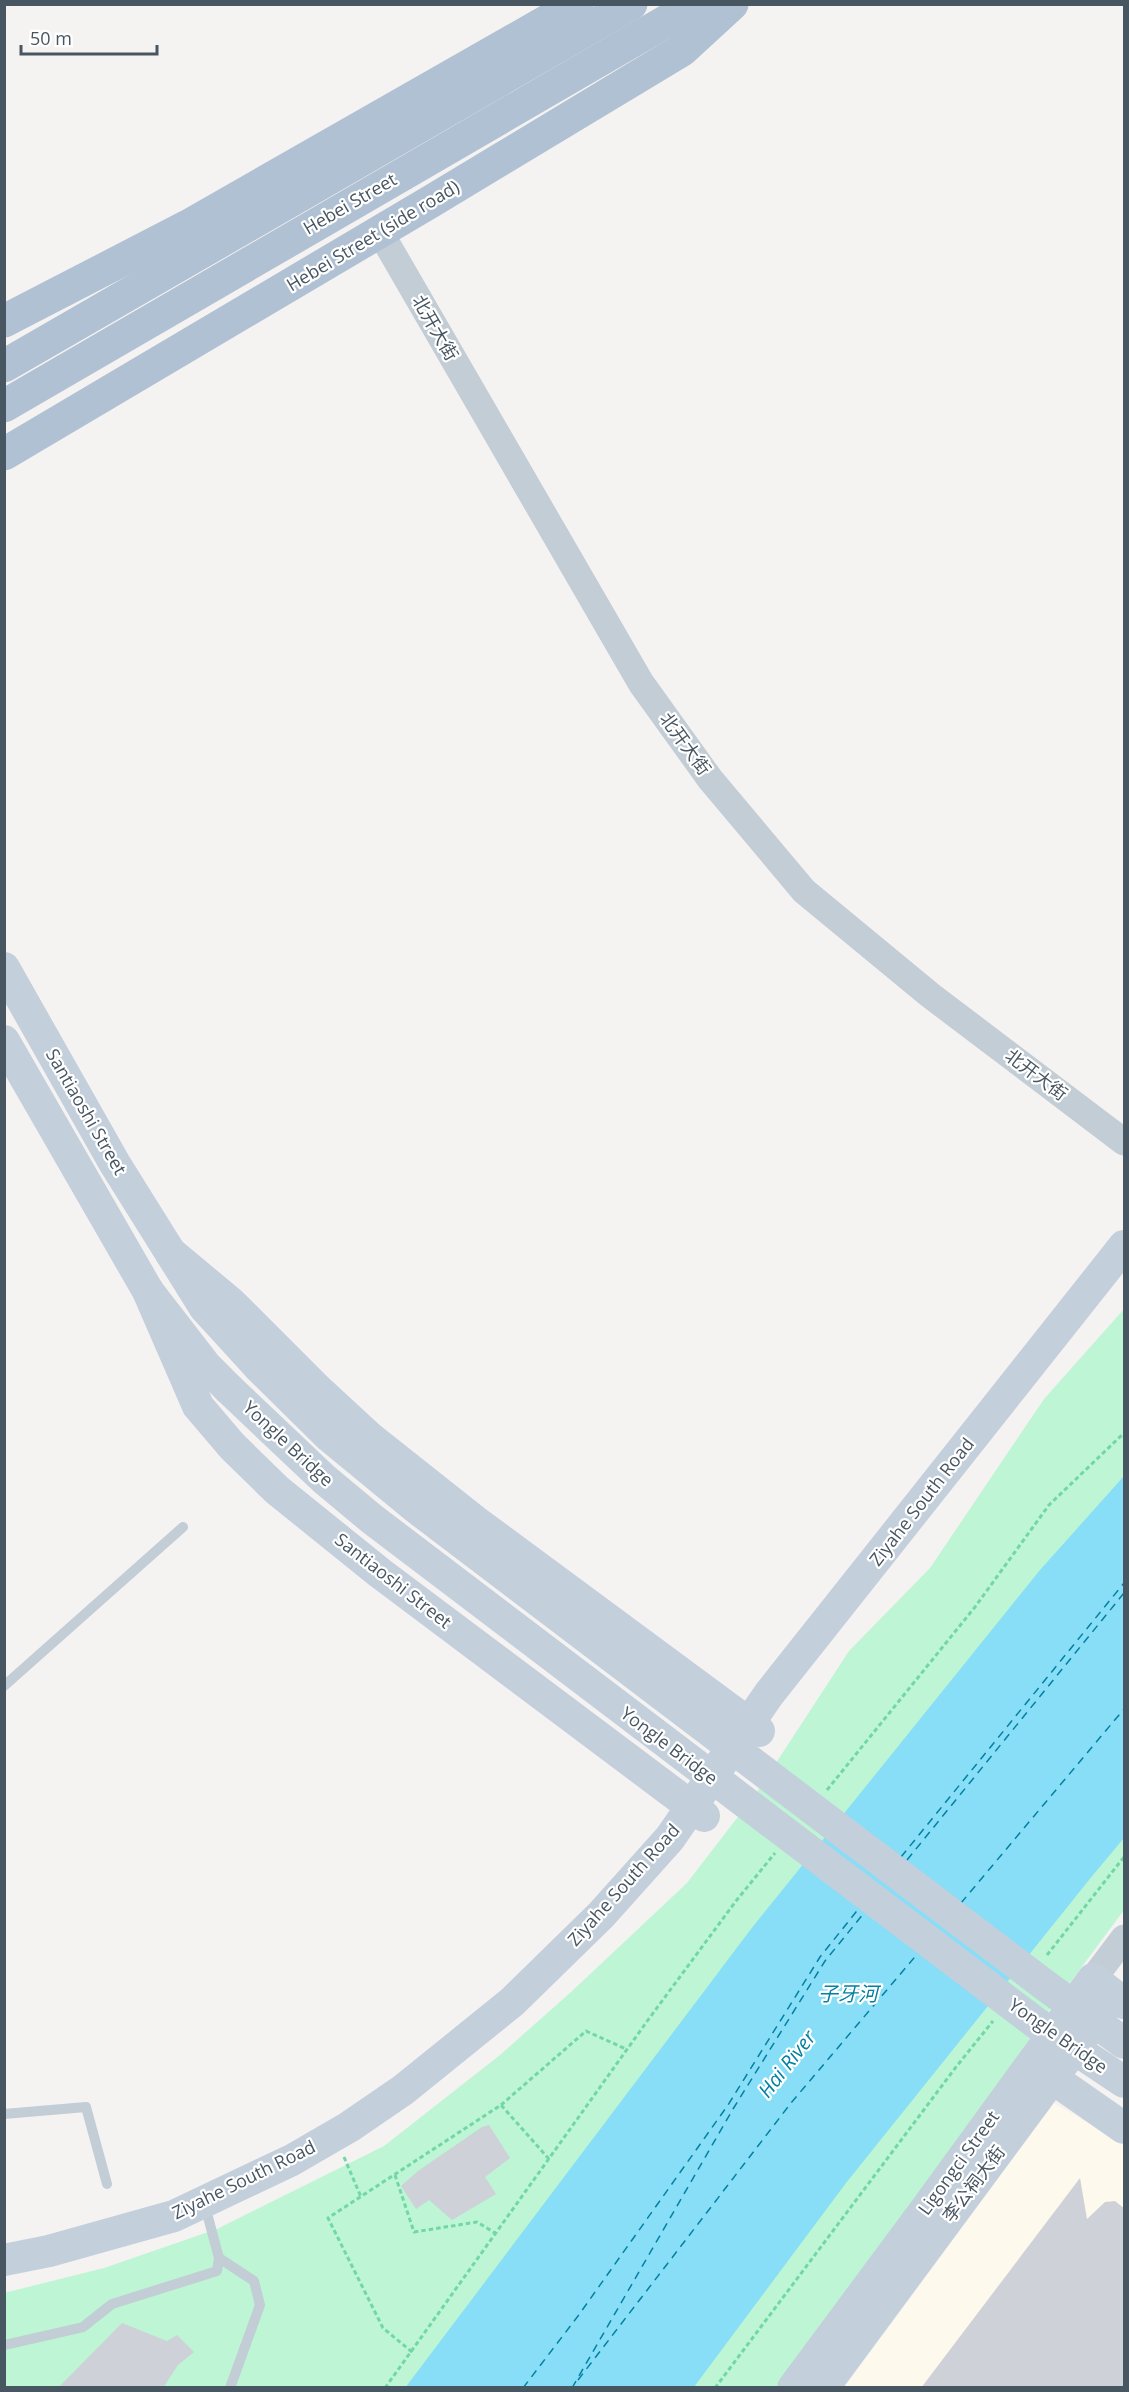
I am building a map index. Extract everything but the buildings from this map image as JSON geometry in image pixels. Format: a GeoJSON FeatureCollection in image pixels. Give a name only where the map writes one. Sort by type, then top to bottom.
{"type":"FeatureCollection","features":[{"type":"Feature","properties":{"kind":"main road"},"geometry":{"type":"LineString","coordinates":[[4,321],[188,226],[577,4]]}},
{"type":"Feature","properties":{"kind":"main road","name":"Hebei Street"},"geometry":{"type":"LineString","coordinates":[[4,366],[631,4]]}},
{"type":"Feature","properties":{"kind":"main road","name":"Hebei Street"},"geometry":{"type":"LineString","coordinates":[[4,406],[696,4]]}},
{"type":"Feature","properties":{"kind":"main road","name":"Hebei Street (side road)"},"geometry":{"type":"LineString","coordinates":[[4,454],[682,50],[732,5]]}},
{"type":"Feature","properties":{"kind":"main road","name":"Santiaoshi Street"},"geometry":{"type":"LineString","coordinates":[[4,968],[115,1164],[205,1308],[259,1367]]}},
{"type":"Feature","properties":{"kind":"main road","name":"Santiaoshi Street"},"geometry":{"type":"LineString","coordinates":[[4,1041],[148,1291],[198,1406],[232,1446],[278,1490],[380,1573],[698,1811]]}},
{"type":"Feature","properties":{"kind":"main road","name":"Ziyahe South Road"},"geometry":{"type":"LineString","coordinates":[[4,2277],[38,2271],[147,2242],[252,2199],[341,2151],[443,2082],[527,2011],[608,1932],[684,1845],[698,1811],[754,1728],[769,1694],[1125,1246]]}},
{"type":"Feature","properties":{"kind":"main road","name":"Santiaoshi Street"},"geometry":{"type":"LineString","coordinates":[[171,1253],[231,1303],[369,1437],[475,1521],[754,1728]]}},
{"type":"Feature","properties":{"kind":"main road","name":"Ziyahe South Road"},"geometry":{"type":"LineString","coordinates":[[754,1728],[791,1696],[1125,1275]]}},
{"type":"Feature","properties":{"kind":"main road","name":"Santiaoshi Street"},"geometry":{"type":"LineString","coordinates":[[148,1291],[206,1366],[229,1389]]}},
{"type":"Feature","properties":{"kind":"main road","name":"Yongle Bridge"},"geometry":{"type":"LineString","coordinates":[[259,1367],[330,1437],[424,1514],[1046,1986],[1125,2043]]}},
{"type":"Feature","properties":{"kind":"main road","name":"Yongle Bridge"},"geometry":{"type":"LineString","coordinates":[[229,1389],[324,1479],[381,1526],[1008,2002],[1125,2082]]}},
{"type":"Feature","properties":{"kind":"main road","name":"Ziyahe South Road"},"geometry":{"type":"LineString","coordinates":[[4,2260],[49,2251],[174,2216],[292,2160],[349,2127],[403,2090],[512,2002],[600,1915],[670,1838],[698,1811]]}},
{"type":"Feature","properties":{"kind":"main road","name":"李公祠大街"},"geometry":{"type":"LineString","coordinates":[[823,2388],[1042,2071],[1114,1989]]}},
{"type":"Feature","properties":{"kind":"main road"},"geometry":{"type":"LineString","coordinates":[[1042,2071],[1125,2128]]}},
{"type":"Feature","properties":{"kind":"main road","name":"Ligongci Street"},"geometry":{"type":"LineString","coordinates":[[793,2388],[1042,2071]]}},
{"type":"Feature","properties":{"kind":"street","name":"北开大街"},"geometry":{"type":"LineString","coordinates":[[380,232],[641,683],[710,779],[804,891],[930,995],[1125,1142]]}},
{"type":"Feature","properties":{"kind":"street"},"geometry":{"type":"LineString","coordinates":[[1114,1989],[1125,1938]]}},
{"type":"Feature","properties":{"kind":"lane"},"geometry":{"type":"LineString","coordinates":[[4,1686],[183,1527]]}},
{"type":"Feature","properties":{"kind":"lane"},"geometry":{"type":"LineString","coordinates":[[4,2114],[86,2107],[106,2184]]}},
{"type":"Feature","properties":{"kind":"lane"},"geometry":{"type":"LineString","coordinates":[[4,2345],[83,2327],[112,2304],[217,2271],[219,2258],[208,2217]]}},
{"type":"Feature","properties":{"kind":"lane"},"geometry":{"type":"LineString","coordinates":[[219,2258],[254,2281],[260,2305],[230,2388]]}},
{"type":"Feature","properties":{"kind":"path"},"geometry":{"type":"LineString","coordinates":[[827,1790],[975,1607],[1049,1505],[1125,1433]]}},
{"type":"Feature","properties":{"kind":"path"},"geometry":{"type":"LineString","coordinates":[[385,2388],[627,2049],[736,1901],[781,1845]]}},
{"type":"Feature","properties":{"kind":"path"},"geometry":{"type":"LineString","coordinates":[[1045,1957],[1125,1857]]}},
{"type":"Feature","properties":{"kind":"path"},"geometry":{"type":"LineString","coordinates":[[715,2388],[993,2021]]}},
{"type":"Feature","properties":{"kind":"path"},"geometry":{"type":"LineString","coordinates":[[412,2352],[383,2328],[328,2218],[501,2105],[586,2031],[627,2049]]}},
{"type":"Feature","properties":{"kind":"path"},"geometry":{"type":"LineString","coordinates":[[501,2105],[549,2159]]}},
{"type":"Feature","properties":{"kind":"path"},"geometry":{"type":"LineString","coordinates":[[341,2151],[361,2197]]}},
{"type":"Feature","properties":{"kind":"path"},"geometry":{"type":"LineString","coordinates":[[395,2175],[414,2232],[477,2222],[495,2233]]}},
{"type":"Feature","properties":{"kind":"shaded area"},"geometry":{"type":"Polygon","coordinates":[[[1054,2103],[1124,2144],[1124,2387],[844,2388],[1054,2103]]]}},
{"type":"Feature","properties":{"kind":"green space"},"geometry":{"type":"Polygon","coordinates":[[[1124,1309],[1124,1910],[1049,2011],[931,2180],[776,2387],[5,2387],[4,2293],[104,2268],[217,2229],[384,2146],[500,2055],[687,1883],[757,1792],[849,1651],[930,1568],[1044,1399],[1124,1309]]]}},
{"type":"Feature","properties":{"kind":"water","name":"子牙河"},"geometry":{"type":"Polygon","coordinates":[[[1124,1476],[1124,1838],[846,2183],[694,2387],[405,2388],[751,1929],[1040,1570],[1124,1476]]]}},
{"type":"Feature","properties":{"kind":"ferry route"},"geometry":{"type":"LineString","coordinates":[[901,1857],[1124,1583]]}},
{"type":"Feature","properties":{"kind":"ferry route"},"geometry":{"type":"LineString","coordinates":[[907,1860],[1124,1593]]}},
{"type":"Feature","properties":{"kind":"ferry route"},"geometry":{"type":"LineString","coordinates":[[961,1903],[1124,1709]]}},
{"type":"Feature","properties":{"kind":"ferry route"},"geometry":{"type":"LineString","coordinates":[[523,2388],[578,2316],[728,2105],[820,1957],[860,1907]]}},
{"type":"Feature","properties":{"kind":"ferry route"},"geometry":{"type":"LineString","coordinates":[[572,2388],[733,2109],[825,1961],[864,1913]]}},
{"type":"Feature","properties":{"kind":"ferry route"},"geometry":{"type":"LineString","coordinates":[[578,2380],[791,2103],[919,1952]]}},
{"type":"Feature","properties":{"kind":"water label","name":"Hai River"},"geometry":{"type":"Point","coordinates":[787,2064]}}]}
